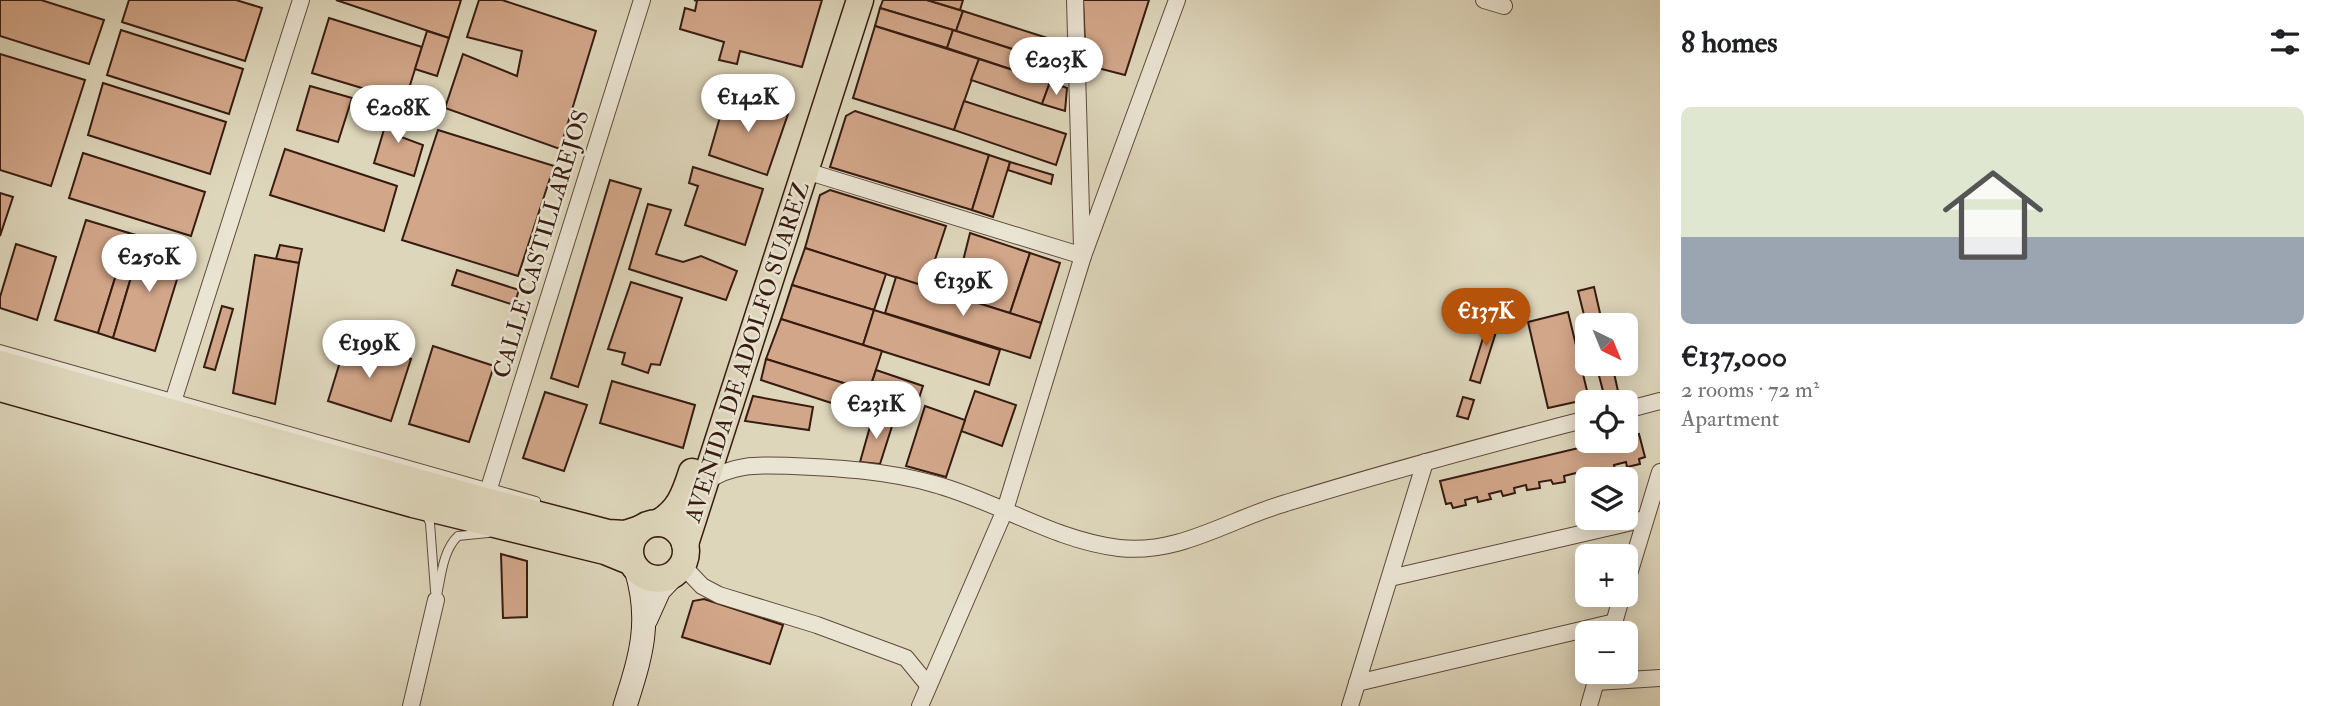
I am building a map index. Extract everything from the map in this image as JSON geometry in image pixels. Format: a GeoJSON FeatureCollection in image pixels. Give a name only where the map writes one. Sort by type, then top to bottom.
{"type":"FeatureCollection","features":[{"type":"Feature","properties":{"kind":"main road","name":"AVENIDA DE ADOLFO SUAREZ"},"geometry":{"type":"LineString","coordinates":[[649,526],[675,511],[687,489],[843,0]]}},
{"type":"Feature","properties":{"kind":"main road","name":"AVENIDA DE ADOLFO SUAREZ"},"geometry":{"type":"LineString","coordinates":[[680,561],[860,0]]}},
{"type":"Feature","properties":{"kind":"main road"},"geometry":{"type":"LineString","coordinates":[[0,365],[165,412],[487,494],[615,535],[649,526],[675,529],[680,561],[655,598],[645,626],[639,662],[625,706]]}},
{"type":"Feature","properties":{"kind":"main road"},"geometry":{"type":"LineString","coordinates":[[0,386],[413,504],[605,551],[634,566],[643,575],[659,579],[680,561]]}},
{"type":"Feature","properties":{"kind":"main road"},"geometry":{"type":"LineString","coordinates":[[645,626],[643,596],[634,566],[632,541],[649,526]]}},
{"type":"Feature","properties":{"kind":"street"},"geometry":{"type":"LineString","coordinates":[[165,412],[301,0]]}},
{"type":"Feature","properties":{"kind":"street","name":"CALLE CASTILLAREJOS"},"geometry":{"type":"LineString","coordinates":[[487,494],[642,0]]}},
{"type":"Feature","properties":{"kind":"street"},"geometry":{"type":"LineString","coordinates":[[1075,0],[1083,256]]}},
{"type":"Feature","properties":{"kind":"street"},"geometry":{"type":"LineString","coordinates":[[920,706],[1005,510],[1083,256],[1177,0]]}},
{"type":"Feature","properties":{"kind":"street"},"geometry":{"type":"LineString","coordinates":[[1484,0],[1504,6]]}},
{"type":"Feature","properties":{"kind":"street"},"geometry":{"type":"LineString","coordinates":[[806,171],[1083,256]]}},
{"type":"Feature","properties":{"kind":"street"},"geometry":{"type":"LineString","coordinates":[[1638,407],[1660,401]]}},
{"type":"Feature","properties":{"kind":"street"},"geometry":{"type":"LineString","coordinates":[[706,482],[733,467],[761,465],[833,467],[884,474],[935,484],[1005,510],[1053,532],[1118,548],[1152,548],[1184,542],[1282,504],[1575,422]]}},
{"type":"Feature","properties":{"kind":"street"},"geometry":{"type":"LineString","coordinates":[[1350,706],[1425,462]]}},
{"type":"Feature","properties":{"kind":"street"},"geometry":{"type":"LineString","coordinates":[[1637,544],[1660,472]]}},
{"type":"Feature","properties":{"kind":"street"},"geometry":{"type":"LineString","coordinates":[[1390,578],[1644,519]]}},
{"type":"Feature","properties":{"kind":"street"},"geometry":{"type":"LineString","coordinates":[[680,561],[702,586],[719,595],[817,625],[906,658],[929,685]]}},
{"type":"Feature","properties":{"kind":"street"},"geometry":{"type":"LineString","coordinates":[[411,706],[436,600]]}},
{"type":"Feature","properties":{"kind":"street"},"geometry":{"type":"LineString","coordinates":[[1357,683],[1575,636]]}},
{"type":"Feature","properties":{"kind":"street"},"geometry":{"type":"LineString","coordinates":[[1638,678],[1660,678]]}},
{"type":"Feature","properties":{"kind":"street"},"geometry":{"type":"LineString","coordinates":[[1588,706],[1596,684]]}},
{"type":"Feature","properties":{"kind":"lane"},"geometry":{"type":"LineString","coordinates":[[0,349],[165,412],[191,433],[260,453],[283,466],[306,466],[459,508],[474,509],[487,494]]}},
{"type":"Feature","properties":{"kind":"lane"},"geometry":{"type":"LineString","coordinates":[[0,386],[19,386],[165,412]]}},
{"type":"Feature","properties":{"kind":"lane"},"geometry":{"type":"LineString","coordinates":[[487,494],[540,502]]}},
{"type":"Feature","properties":{"kind":"lane"},"geometry":{"type":"LineString","coordinates":[[487,494],[500,517],[511,523],[605,551]]}},
{"type":"Feature","properties":{"kind":"lane"},"geometry":{"type":"LineString","coordinates":[[413,504],[427,515],[430,523],[436,600]]}},
{"type":"Feature","properties":{"kind":"lane"},"geometry":{"type":"LineString","coordinates":[[599,520],[626,528],[649,526]]}},
{"type":"Feature","properties":{"kind":"lane"},"geometry":{"type":"LineString","coordinates":[[436,600],[450,546],[458,536],[522,532]]}},
{"type":"Feature","properties":{"kind":"building"},"geometry":{"type":"Polygon","coordinates":[[[0,0],[41,0],[104,20],[89,64],[0,36],[0,0]]]}},
{"type":"Feature","properties":{"kind":"building"},"geometry":{"type":"Polygon","coordinates":[[[129,0],[236,0],[262,8],[245,61],[122,22],[129,0]]]}},
{"type":"Feature","properties":{"kind":"building"},"geometry":{"type":"Polygon","coordinates":[[[336,0],[461,0],[449,38],[336,0]]]}},
{"type":"Feature","properties":{"kind":"building"},"geometry":{"type":"Polygon","coordinates":[[[479,0],[502,0],[596,31],[560,149],[445,108],[463,54],[517,76],[522,51],[467,37],[479,0]]]}},
{"type":"Feature","properties":{"kind":"building"},"geometry":{"type":"Polygon","coordinates":[[[694,0],[822,0],[802,67],[740,51],[737,64],[719,60],[724,42],[680,29],[685,8],[695,11],[697,1],[694,0]]]}},
{"type":"Feature","properties":{"kind":"building"},"geometry":{"type":"Polygon","coordinates":[[[883,0],[927,0],[963,11],[956,31],[880,8],[883,0]]]}},
{"type":"Feature","properties":{"kind":"building"},"geometry":{"type":"Polygon","coordinates":[[[927,0],[963,0],[960,10],[927,0]]]}},
{"type":"Feature","properties":{"kind":"building"},"geometry":{"type":"Polygon","coordinates":[[[1083,0],[1149,0],[1125,75],[1086,65],[1083,0]]]}},
{"type":"Feature","properties":{"kind":"building"},"geometry":{"type":"Polygon","coordinates":[[[880,8],[953,30],[947,48],[875,26],[880,8]]]}},
{"type":"Feature","properties":{"kind":"building"},"geometry":{"type":"Polygon","coordinates":[[[963,11],[1063,43],[1056,63],[956,31],[963,11]]]}},
{"type":"Feature","properties":{"kind":"building"},"geometry":{"type":"Polygon","coordinates":[[[329,18],[422,47],[405,101],[312,73],[329,18]]]}},
{"type":"Feature","properties":{"kind":"building"},"geometry":{"type":"Polygon","coordinates":[[[875,26],[979,59],[954,130],[853,98],[875,26]]]}},
{"type":"Feature","properties":{"kind":"building"},"geometry":{"type":"Polygon","coordinates":[[[121,30],[243,69],[229,114],[107,75],[121,30]]]}},
{"type":"Feature","properties":{"kind":"building"},"geometry":{"type":"Polygon","coordinates":[[[953,30],[1056,63],[1050,82],[947,48],[953,30]]]}},
{"type":"Feature","properties":{"kind":"building"},"geometry":{"type":"Polygon","coordinates":[[[427,31],[449,38],[437,76],[415,69],[427,31]]]}},
{"type":"Feature","properties":{"kind":"building"},"geometry":{"type":"Polygon","coordinates":[[[0,54],[85,80],[51,186],[0,170],[0,54]]]}},
{"type":"Feature","properties":{"kind":"building"},"geometry":{"type":"Polygon","coordinates":[[[979,59],[1050,82],[1042,104],[971,80],[979,59]]]}},
{"type":"Feature","properties":{"kind":"building"},"geometry":{"type":"Polygon","coordinates":[[[1050,82],[1067,88],[1065,111],[1042,104],[1050,82]]]}},
{"type":"Feature","properties":{"kind":"building"},"geometry":{"type":"Polygon","coordinates":[[[103,83],[226,122],[210,174],[88,135],[103,83]]]}},
{"type":"Feature","properties":{"kind":"building"},"geometry":{"type":"Polygon","coordinates":[[[310,86],[352,98],[338,142],[297,130],[310,86]]]}},
{"type":"Feature","properties":{"kind":"building"},"geometry":{"type":"Polygon","coordinates":[[[727,93],[788,114],[767,175],[709,155],[727,93]]]}},
{"type":"Feature","properties":{"kind":"building"},"geometry":{"type":"Polygon","coordinates":[[[964,101],[1066,134],[1056,165],[954,130],[964,101]]]}},
{"type":"Feature","properties":{"kind":"building"},"geometry":{"type":"Polygon","coordinates":[[[391,106],[409,112],[401,137],[423,145],[414,176],[374,163],[391,106]]]}},
{"type":"Feature","properties":{"kind":"building"},"geometry":{"type":"Polygon","coordinates":[[[855,111],[989,155],[972,210],[830,167],[846,116],[855,111]]]}},
{"type":"Feature","properties":{"kind":"building"},"geometry":{"type":"Polygon","coordinates":[[[438,130],[554,166],[518,276],[402,240],[438,130]]]}},
{"type":"Feature","properties":{"kind":"building"},"geometry":{"type":"Polygon","coordinates":[[[285,149],[397,186],[384,231],[270,195],[285,149]]]}},
{"type":"Feature","properties":{"kind":"building"},"geometry":{"type":"Polygon","coordinates":[[[83,153],[205,192],[191,236],[69,198],[83,153]]]}},
{"type":"Feature","properties":{"kind":"building"},"geometry":{"type":"Polygon","coordinates":[[[989,155],[1010,162],[993,217],[972,210],[989,155]]]}},
{"type":"Feature","properties":{"kind":"building"},"geometry":{"type":"Polygon","coordinates":[[[1010,162],[1053,175],[1051,184],[1008,170],[1010,162]]]}},
{"type":"Feature","properties":{"kind":"building"},"geometry":{"type":"Polygon","coordinates":[[[693,167],[763,189],[745,245],[685,225],[698,186],[689,183],[693,167]]]}},
{"type":"Feature","properties":{"kind":"building"},"geometry":{"type":"Polygon","coordinates":[[[610,180],[641,189],[578,387],[551,378],[610,180]]]}},
{"type":"Feature","properties":{"kind":"building"},"geometry":{"type":"Polygon","coordinates":[[[830,190],[946,226],[926,287],[805,248],[820,195],[830,190]]]}},
{"type":"Feature","properties":{"kind":"building"},"geometry":{"type":"Polygon","coordinates":[[[0,193],[13,197],[0,236],[0,193]]]}},
{"type":"Feature","properties":{"kind":"building"},"geometry":{"type":"Polygon","coordinates":[[[648,204],[671,210],[656,254],[683,262],[701,256],[737,271],[726,300],[629,269],[648,204]]]}},
{"type":"Feature","properties":{"kind":"building"},"geometry":{"type":"Polygon","coordinates":[[[86,220],[129,233],[98,333],[55,320],[86,220]]]}},
{"type":"Feature","properties":{"kind":"building"},"geometry":{"type":"Polygon","coordinates":[[[129,233],[143,237],[113,338],[98,333],[129,233]]]}},
{"type":"Feature","properties":{"kind":"building"},"geometry":{"type":"Polygon","coordinates":[[[970,233],[1030,253],[1010,313],[926,287],[931,273],[958,281],[970,233]]]}},
{"type":"Feature","properties":{"kind":"building"},"geometry":{"type":"Polygon","coordinates":[[[143,237],[186,250],[155,351],[113,338],[143,237]]]}},
{"type":"Feature","properties":{"kind":"building"},"geometry":{"type":"Polygon","coordinates":[[[16,244],[56,257],[37,320],[0,308],[0,297],[16,244]]]}},
{"type":"Feature","properties":{"kind":"building"},"geometry":{"type":"Polygon","coordinates":[[[280,245],[302,249],[299,263],[276,259],[280,245]]]}},
{"type":"Feature","properties":{"kind":"building"},"geometry":{"type":"Polygon","coordinates":[[[805,248],[886,274],[874,310],[792,285],[805,248]]]}},
{"type":"Feature","properties":{"kind":"building"},"geometry":{"type":"Polygon","coordinates":[[[1030,253],[1060,263],[1041,323],[1010,313],[1030,253]]]}},
{"type":"Feature","properties":{"kind":"building"},"geometry":{"type":"Polygon","coordinates":[[[255,255],[299,263],[275,404],[233,393],[255,255]]]}},
{"type":"Feature","properties":{"kind":"building"},"geometry":{"type":"Polygon","coordinates":[[[457,270],[519,290],[514,305],[452,285],[457,270]]]}},
{"type":"Feature","properties":{"kind":"building"},"geometry":{"type":"Polygon","coordinates":[[[896,277],[1041,323],[1030,358],[885,313],[896,277]]]}},
{"type":"Feature","properties":{"kind":"building"},"geometry":{"type":"Polygon","coordinates":[[[631,282],[682,298],[660,365],[651,364],[648,373],[622,364],[625,353],[608,349],[631,282]]]}},
{"type":"Feature","properties":{"kind":"building"},"geometry":{"type":"Polygon","coordinates":[[[792,285],[874,310],[863,345],[781,319],[792,285]]]}},
{"type":"Feature","properties":{"kind":"building"},"geometry":{"type":"Polygon","coordinates":[[[1594,287],[1600,313],[1584,313],[1578,291],[1594,287]]]}},
{"type":"Feature","properties":{"kind":"building"},"geometry":{"type":"Polygon","coordinates":[[[222,306],[233,309],[215,370],[204,367],[222,306]]]}},
{"type":"Feature","properties":{"kind":"building"},"geometry":{"type":"Polygon","coordinates":[[[874,310],[1000,350],[989,385],[863,345],[874,310]]]}},
{"type":"Feature","properties":{"kind":"building"},"geometry":{"type":"Polygon","coordinates":[[[1491,312],[1501,316],[1480,383],[1470,380],[1491,312]]]}},
{"type":"Feature","properties":{"kind":"building"},"geometry":{"type":"Polygon","coordinates":[[[1568,312],[1575,341],[1575,376],[1583,376],[1587,390],[1575,390],[1575,402],[1548,408],[1528,322],[1568,312]]]}},
{"type":"Feature","properties":{"kind":"building"},"geometry":{"type":"Polygon","coordinates":[[[781,319],[882,351],[869,391],[766,359],[781,319]]]}},
{"type":"Feature","properties":{"kind":"building"},"geometry":{"type":"Polygon","coordinates":[[[347,339],[411,359],[391,421],[328,401],[347,339]]]}},
{"type":"Feature","properties":{"kind":"building"},"geometry":{"type":"Polygon","coordinates":[[[433,346],[494,366],[469,442],[409,424],[433,346]]]}},
{"type":"Feature","properties":{"kind":"building"},"geometry":{"type":"Polygon","coordinates":[[[766,359],[869,391],[862,413],[761,380],[766,359]]]}},
{"type":"Feature","properties":{"kind":"building"},"geometry":{"type":"Polygon","coordinates":[[[876,370],[923,386],[916,407],[887,397],[890,388],[872,382],[876,370]]]}},
{"type":"Feature","properties":{"kind":"building"},"geometry":{"type":"Polygon","coordinates":[[[1599,376],[1615,376],[1618,390],[1603,390],[1599,376]]]}},
{"type":"Feature","properties":{"kind":"building"},"geometry":{"type":"Polygon","coordinates":[[[612,381],[695,405],[683,448],[600,423],[612,381]]]}},
{"type":"Feature","properties":{"kind":"building"},"geometry":{"type":"Polygon","coordinates":[[[869,391],[900,402],[893,423],[862,413],[869,391]]]}},
{"type":"Feature","properties":{"kind":"building"},"geometry":{"type":"Polygon","coordinates":[[[975,391],[1016,405],[1002,446],[961,431],[975,391]]]}},
{"type":"Feature","properties":{"kind":"building"},"geometry":{"type":"Polygon","coordinates":[[[545,392],[587,405],[564,471],[523,458],[545,392]]]}},
{"type":"Feature","properties":{"kind":"building"},"geometry":{"type":"Polygon","coordinates":[[[753,396],[813,407],[809,430],[745,421],[753,396]]]}},
{"type":"Feature","properties":{"kind":"building"},"geometry":{"type":"Polygon","coordinates":[[[1463,397],[1474,400],[1468,419],[1457,416],[1463,397]]]}},
{"type":"Feature","properties":{"kind":"building"},"geometry":{"type":"Polygon","coordinates":[[[925,406],[965,420],[946,477],[906,466],[925,406]]]}},
{"type":"Feature","properties":{"kind":"building"},"geometry":{"type":"Polygon","coordinates":[[[873,416],[893,423],[880,464],[860,462],[873,416]]]}},
{"type":"Feature","properties":{"kind":"building"},"geometry":{"type":"Polygon","coordinates":[[[1638,434],[1645,457],[1639,459],[1640,464],[1627,467],[1626,462],[1614,467],[1575,467],[1575,473],[1564,476],[1565,482],[1539,482],[1540,488],[1527,490],[1526,485],[1514,488],[1515,493],[1503,496],[1501,491],[1489,494],[1491,499],[1478,502],[1477,497],[1465,500],[1466,505],[1453,508],[1451,503],[1446,504],[1440,481],[1575,449],[1575,453],[1638,453],[1638,434]]]}},
{"type":"Feature","properties":{"kind":"building"},"geometry":{"type":"Polygon","coordinates":[[[501,554],[527,561],[527,617],[503,618],[501,554]]]}},
{"type":"Feature","properties":{"kind":"building"},"geometry":{"type":"Polygon","coordinates":[[[704,599],[783,625],[770,664],[682,637],[693,601],[704,599]]]}}]}
